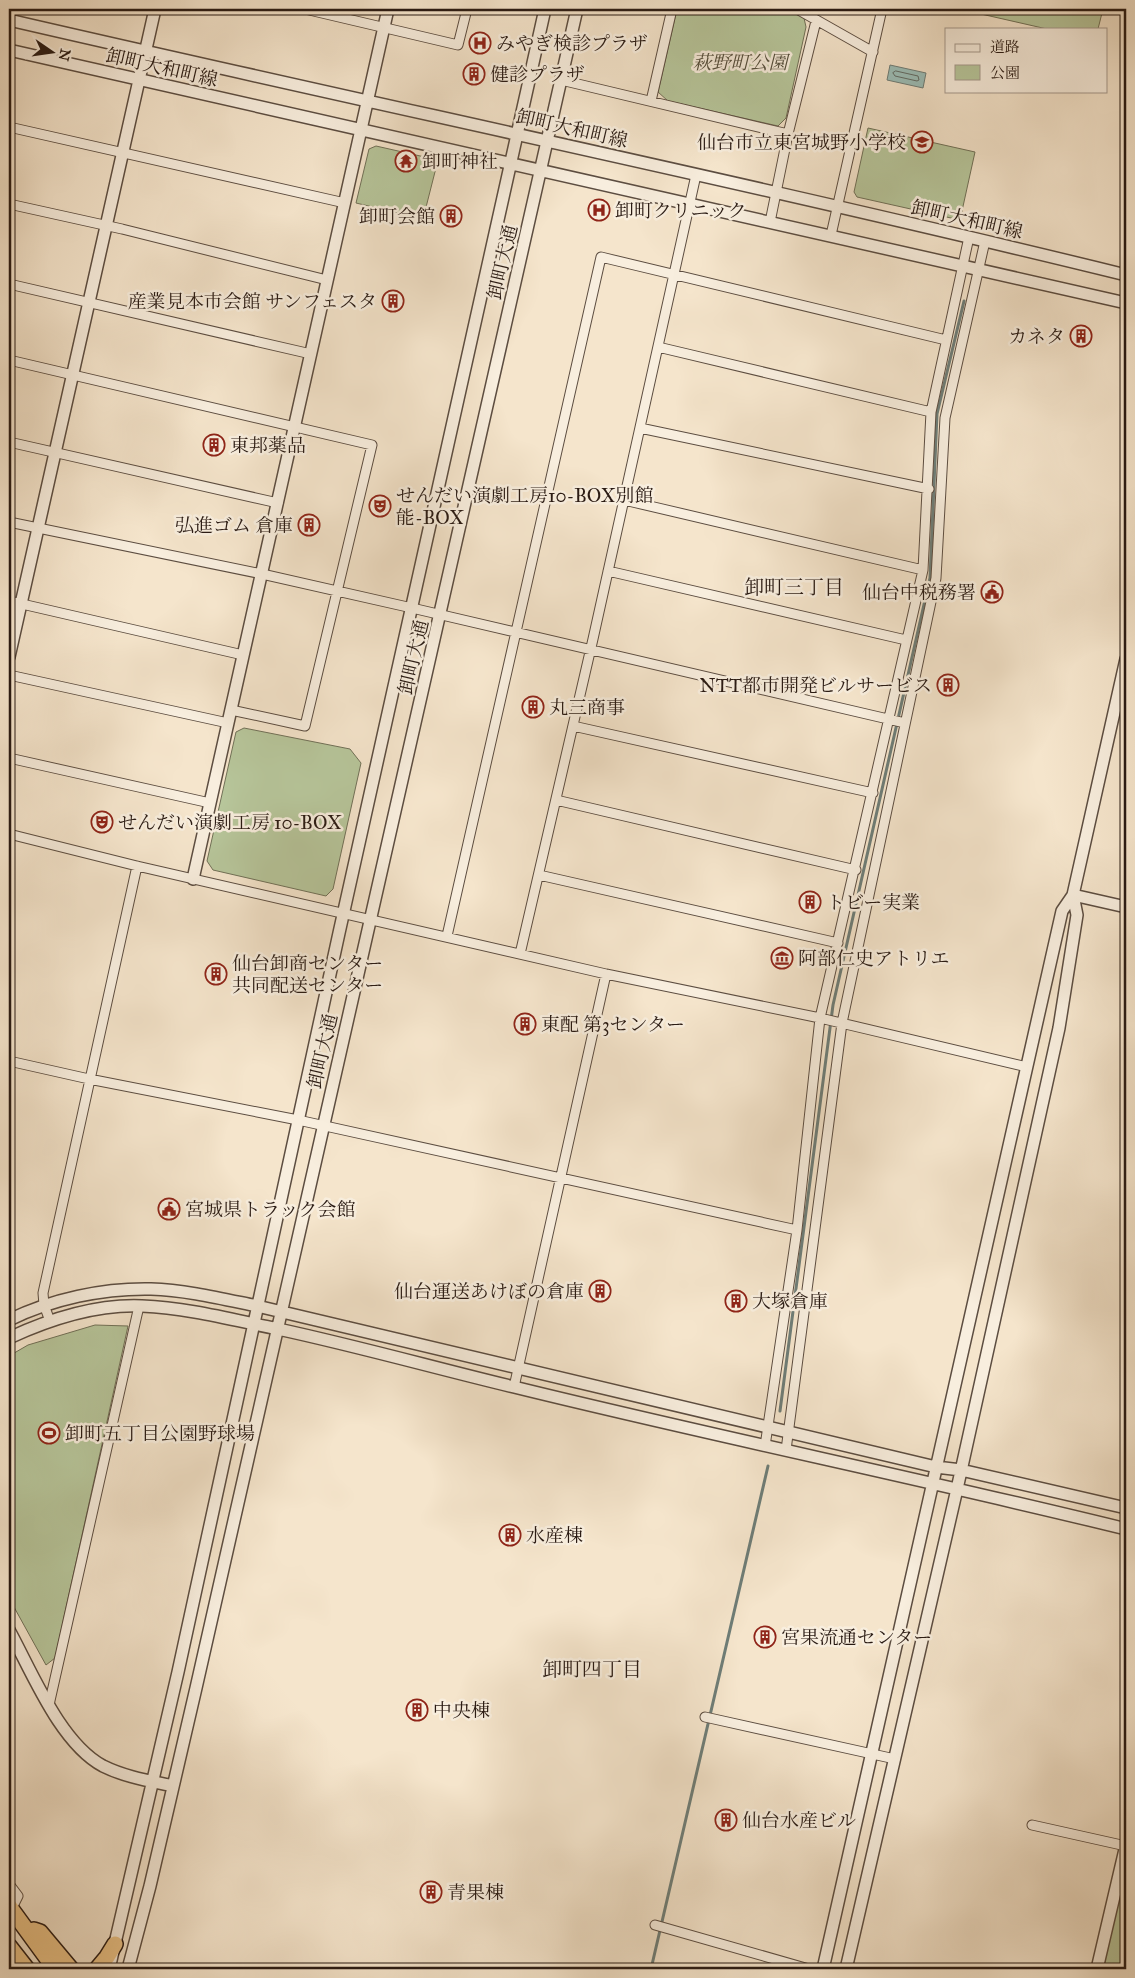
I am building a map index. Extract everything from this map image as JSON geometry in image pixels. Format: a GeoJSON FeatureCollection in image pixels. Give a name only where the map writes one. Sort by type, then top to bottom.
{"type":"FeatureCollection","features":[{"type":"Feature","properties":{"kind":"highway"},"geometry":{"type":"LineString","coordinates":[[10,1908],[55,1969]]}},
{"type":"Feature","properties":{"kind":"highway"},"geometry":{"type":"LineString","coordinates":[[22,1924],[40,1932],[71,1969]]}},
{"type":"Feature","properties":{"kind":"highway"},"geometry":{"type":"LineString","coordinates":[[96,1969],[115,1944]]}},
{"type":"Feature","properties":{"kind":"highway"},"geometry":{"type":"LineString","coordinates":[[9,1946],[27,1969]]}},
{"type":"Feature","properties":{"kind":"street"},"geometry":{"type":"LineString","coordinates":[[9,657],[155,9]]}},
{"type":"Feature","properties":{"kind":"street"},"geometry":{"type":"LineString","coordinates":[[305,9],[458,46],[467,9]]}},
{"type":"Feature","properties":{"kind":"street"},"geometry":{"type":"LineString","coordinates":[[193,879],[388,9]]}},
{"type":"Feature","properties":{"kind":"street"},"geometry":{"type":"LineString","coordinates":[[109,1969],[151,1781],[172,1697],[253,1323],[545,9]]}},
{"type":"Feature","properties":{"kind":"street","name":"卸町大通"},"geometry":{"type":"LineString","coordinates":[[128,1969],[173,1786],[577,9]]}},
{"type":"Feature","properties":{"kind":"street"},"geometry":{"type":"LineString","coordinates":[[650,101],[672,9]]}},
{"type":"Feature","properties":{"kind":"street"},"geometry":{"type":"LineString","coordinates":[[797,9],[873,52]]}},
{"type":"Feature","properties":{"kind":"street"},"geometry":{"type":"LineString","coordinates":[[831,235],[882,9]]}},
{"type":"Feature","properties":{"kind":"street","name":"卸町大和町線"},"geometry":{"type":"LineString","coordinates":[[9,20],[969,237],[1126,275]]}},
{"type":"Feature","properties":{"kind":"street"},"geometry":{"type":"LineString","coordinates":[[770,222],[788,134],[816,21]]}},
{"type":"Feature","properties":{"kind":"street","name":"卸町大和町線"},"geometry":{"type":"LineString","coordinates":[[9,50],[1126,303]]}},
{"type":"Feature","properties":{"kind":"street"},"geometry":{"type":"LineString","coordinates":[[561,80],[788,134]]}},
{"type":"Feature","properties":{"kind":"street"},"geometry":{"type":"LineString","coordinates":[[9,127],[345,203]]}},
{"type":"Feature","properties":{"kind":"street"},"geometry":{"type":"LineString","coordinates":[[520,954],[591,650],[696,175]]}},
{"type":"Feature","properties":{"kind":"street"},"geometry":{"type":"LineString","coordinates":[[9,204],[327,280]]}},
{"type":"Feature","properties":{"kind":"street"},"geometry":{"type":"LineString","coordinates":[[765,1446],[797,1230],[824,1018],[838,943],[856,870],[906,640],[924,570],[931,412],[969,237]]}},
{"type":"Feature","properties":{"kind":"street"},"geometry":{"type":"LineString","coordinates":[[786,1450],[841,1022],[936,578],[945,418],[986,241]]}},
{"type":"Feature","properties":{"kind":"street"},"geometry":{"type":"LineString","coordinates":[[447,936],[601,257],[946,340]]}},
{"type":"Feature","properties":{"kind":"street"},"geometry":{"type":"LineString","coordinates":[[9,284],[311,354]]}},
{"type":"Feature","properties":{"kind":"street"},"geometry":{"type":"LineString","coordinates":[[658,347],[931,412]]}},
{"type":"Feature","properties":{"kind":"street"},"geometry":{"type":"LineString","coordinates":[[9,360],[372,445],[305,726],[231,710]]}},
{"type":"Feature","properties":{"kind":"street"},"geometry":{"type":"LineString","coordinates":[[640,428],[929,489]]}},
{"type":"Feature","properties":{"kind":"street"},"geometry":{"type":"LineString","coordinates":[[9,442],[278,503]]}},
{"type":"Feature","properties":{"kind":"street"},"geometry":{"type":"LineString","coordinates":[[624,500],[924,570]]}},
{"type":"Feature","properties":{"kind":"street"},"geometry":{"type":"LineString","coordinates":[[9,522],[262,574],[440,614],[905,724]]}},
{"type":"Feature","properties":{"kind":"street"},"geometry":{"type":"LineString","coordinates":[[608,571],[906,640]]}},
{"type":"Feature","properties":{"kind":"street"},"geometry":{"type":"LineString","coordinates":[[9,601],[243,655]]}},
{"type":"Feature","properties":{"kind":"street"},"geometry":{"type":"LineString","coordinates":[[846,1969],[957,1489],[1059,1028],[1076,915],[1073,895],[1126,659]]}},
{"type":"Feature","properties":{"kind":"street"},"geometry":{"type":"LineString","coordinates":[[9,676],[228,723]]}},
{"type":"Feature","properties":{"kind":"street"},"geometry":{"type":"LineString","coordinates":[[573,726],[873,793]]}},
{"type":"Feature","properties":{"kind":"street"},"geometry":{"type":"LineString","coordinates":[[9,758],[210,803]]}},
{"type":"Feature","properties":{"kind":"street"},"geometry":{"type":"LineString","coordinates":[[556,800],[856,870]]}},
{"type":"Feature","properties":{"kind":"street"},"geometry":{"type":"LineString","coordinates":[[9,834],[137,866],[606,974],[824,1018],[1027,1067]]}},
{"type":"Feature","properties":{"kind":"street"},"geometry":{"type":"LineString","coordinates":[[50,1321],[44,1305],[43,1293],[137,866]]}},
{"type":"Feature","properties":{"kind":"street"},"geometry":{"type":"LineString","coordinates":[[539,875],[838,943]]}},
{"type":"Feature","properties":{"kind":"street"},"geometry":{"type":"LineString","coordinates":[[1073,895],[1126,908]]}},
{"type":"Feature","properties":{"kind":"street"},"geometry":{"type":"LineString","coordinates":[[823,1969],[1062,911],[1073,895]]}},
{"type":"Feature","properties":{"kind":"street"},"geometry":{"type":"LineString","coordinates":[[514,1387],[606,974]]}},
{"type":"Feature","properties":{"kind":"street"},"geometry":{"type":"LineString","coordinates":[[9,1061],[89,1079],[298,1120],[797,1230]]}},
{"type":"Feature","properties":{"kind":"street"},"geometry":{"type":"LineString","coordinates":[[9,1320],[44,1305],[80,1296],[124,1290],[178,1291],[257,1306],[936,1467],[961,1470],[1126,1508]]}},
{"type":"Feature","properties":{"kind":"street"},"geometry":{"type":"LineString","coordinates":[[49,1705],[139,1306]]}},
{"type":"Feature","properties":{"kind":"street"},"geometry":{"type":"LineString","coordinates":[[9,1338],[50,1321],[83,1312],[139,1306],[176,1308],[253,1323],[514,1387],[1126,1529]]}},
{"type":"Feature","properties":{"kind":"street"},"geometry":{"type":"LineString","coordinates":[[9,1630],[49,1705],[72,1741],[86,1754],[104,1766],[135,1778],[173,1786]]}},
{"type":"Feature","properties":{"kind":"street"},"geometry":{"type":"LineString","coordinates":[[705,1717],[895,1759]]}},
{"type":"Feature","properties":{"kind":"street"},"geometry":{"type":"LineString","coordinates":[[1032,1825],[1126,1845],[1097,1969]]}},
{"type":"Feature","properties":{"kind":"street"},"geometry":{"type":"LineString","coordinates":[[9,1884],[18,1896],[10,1908]]}},
{"type":"Feature","properties":{"kind":"street"},"geometry":{"type":"LineString","coordinates":[[655,1925],[809,1969]]}},
{"type":"Feature","properties":{"kind":"green space","name":"萩野町公園"},"geometry":{"type":"Polygon","coordinates":[[[677,9],[788,9],[804,18],[806,27],[786,118],[778,126],[668,101],[658,92],[677,9]]]}},
{"type":"Feature","properties":{"kind":"green space"},"geometry":{"type":"Polygon","coordinates":[[[959,9],[1103,9],[1098,28],[1043,28],[959,9]]]}},
{"type":"Feature","properties":{"kind":"green space"},"geometry":{"type":"Polygon","coordinates":[[[868,128],[975,152],[960,220],[857,197],[854,192],[868,128]]]}},
{"type":"Feature","properties":{"kind":"green space"},"geometry":{"type":"Polygon","coordinates":[[[376,146],[438,160],[423,219],[356,203],[369,149],[376,146]]]}},
{"type":"Feature","properties":{"kind":"green space"},"geometry":{"type":"Polygon","coordinates":[[[244,728],[350,749],[361,763],[333,889],[326,896],[213,870],[207,861],[236,732],[244,728]]]}},
{"type":"Feature","properties":{"kind":"green space"},"geometry":{"type":"Polygon","coordinates":[[[95,1325],[128,1326],[55,1658],[46,1665],[9,1598],[9,1356],[28,1345],[95,1325]]]}},
{"type":"Feature","properties":{"kind":"green space"},"geometry":{"type":"Polygon","coordinates":[[[1126,1869],[1126,1969],[1103,1969],[1126,1869]]]}},
{"type":"Feature","properties":{"kind":"water"},"geometry":{"type":"Polygon","coordinates":[[[890,65],[926,73],[923,88],[887,80],[890,65]]]}},
{"type":"Feature","properties":{"kind":"waterway"},"geometry":{"type":"LineString","coordinates":[[780,1411],[833,1005],[930,578],[937,414],[964,301]]}},
{"type":"Feature","properties":{"kind":"waterway"},"geometry":{"type":"LineString","coordinates":[[651,1969],[768,1466]]}},
{"type":"Feature","properties":{"kind":"place","name":"みやぎ検診プラザ"},"geometry":{"type":"Point","coordinates":[480,43]}},
{"type":"Feature","properties":{"kind":"place","name":"健診プラザ"},"geometry":{"type":"Point","coordinates":[474,74]}},
{"type":"Feature","properties":{"kind":"place","name":"仙台市立東宮城野小学校"},"geometry":{"type":"Point","coordinates":[922,142]}},
{"type":"Feature","properties":{"kind":"place","name":"卸町神社"},"geometry":{"type":"Point","coordinates":[406,161]}},
{"type":"Feature","properties":{"kind":"place","name":"卸町クリニック"},"geometry":{"type":"Point","coordinates":[599,210]}},
{"type":"Feature","properties":{"kind":"place","name":"卸町会館"},"geometry":{"type":"Point","coordinates":[451,216]}},
{"type":"Feature","properties":{"kind":"place","name":"産業見本市会館 サンフェスタ"},"geometry":{"type":"Point","coordinates":[393,301]}},
{"type":"Feature","properties":{"kind":"place","name":"カネタ"},"geometry":{"type":"Point","coordinates":[1081,336]}},
{"type":"Feature","properties":{"kind":"place","name":"東邦薬品"},"geometry":{"type":"Point","coordinates":[214,445]}},
{"type":"Feature","properties":{"kind":"place","name":"せんだい演劇工房10-BOX別館 能-BOX"},"geometry":{"type":"Point","coordinates":[380,506]}},
{"type":"Feature","properties":{"kind":"place","name":"弘進ゴム 倉庫"},"geometry":{"type":"Point","coordinates":[309,525]}},
{"type":"Feature","properties":{"kind":"place","name":"仙台中税務署"},"geometry":{"type":"Point","coordinates":[992,592]}},
{"type":"Feature","properties":{"kind":"place","name":"NTT都市開発ビルサービス"},"geometry":{"type":"Point","coordinates":[948,685]}},
{"type":"Feature","properties":{"kind":"place","name":"丸三商事"},"geometry":{"type":"Point","coordinates":[533,707]}},
{"type":"Feature","properties":{"kind":"place","name":"せんだい演劇工房 10-BOX"},"geometry":{"type":"Point","coordinates":[102,822]}},
{"type":"Feature","properties":{"kind":"place","name":"トビー実業"},"geometry":{"type":"Point","coordinates":[810,902]}},
{"type":"Feature","properties":{"kind":"place","name":"阿部仁史アトリエ"},"geometry":{"type":"Point","coordinates":[782,958]}},
{"type":"Feature","properties":{"kind":"place","name":"仙台卸商センター 共同配送センター"},"geometry":{"type":"Point","coordinates":[216,974]}},
{"type":"Feature","properties":{"kind":"place","name":"東配 第3センター"},"geometry":{"type":"Point","coordinates":[525,1024]}},
{"type":"Feature","properties":{"kind":"place","name":"宮城県トラック会館"},"geometry":{"type":"Point","coordinates":[169,1209]}},
{"type":"Feature","properties":{"kind":"place","name":"仙台運送あけぼの倉庫"},"geometry":{"type":"Point","coordinates":[600,1291]}},
{"type":"Feature","properties":{"kind":"place","name":"大塚倉庫"},"geometry":{"type":"Point","coordinates":[736,1301]}},
{"type":"Feature","properties":{"kind":"place","name":"卸町五丁目公園野球場"},"geometry":{"type":"Point","coordinates":[49,1433]}},
{"type":"Feature","properties":{"kind":"place","name":"水産棟"},"geometry":{"type":"Point","coordinates":[510,1535]}},
{"type":"Feature","properties":{"kind":"place","name":"宮果流通センター"},"geometry":{"type":"Point","coordinates":[765,1637]}},
{"type":"Feature","properties":{"kind":"place","name":"中央棟"},"geometry":{"type":"Point","coordinates":[417,1710]}},
{"type":"Feature","properties":{"kind":"place","name":"仙台水産ビル"},"geometry":{"type":"Point","coordinates":[726,1820]}},
{"type":"Feature","properties":{"kind":"place","name":"青果棟"},"geometry":{"type":"Point","coordinates":[431,1892]}},
{"type":"Feature","properties":{"kind":"district","name":"卸町三丁目"},"geometry":{"type":"Point","coordinates":[794,587]}},
{"type":"Feature","properties":{"kind":"district","name":"卸町四丁目"},"geometry":{"type":"Point","coordinates":[592,1669]}}]}
